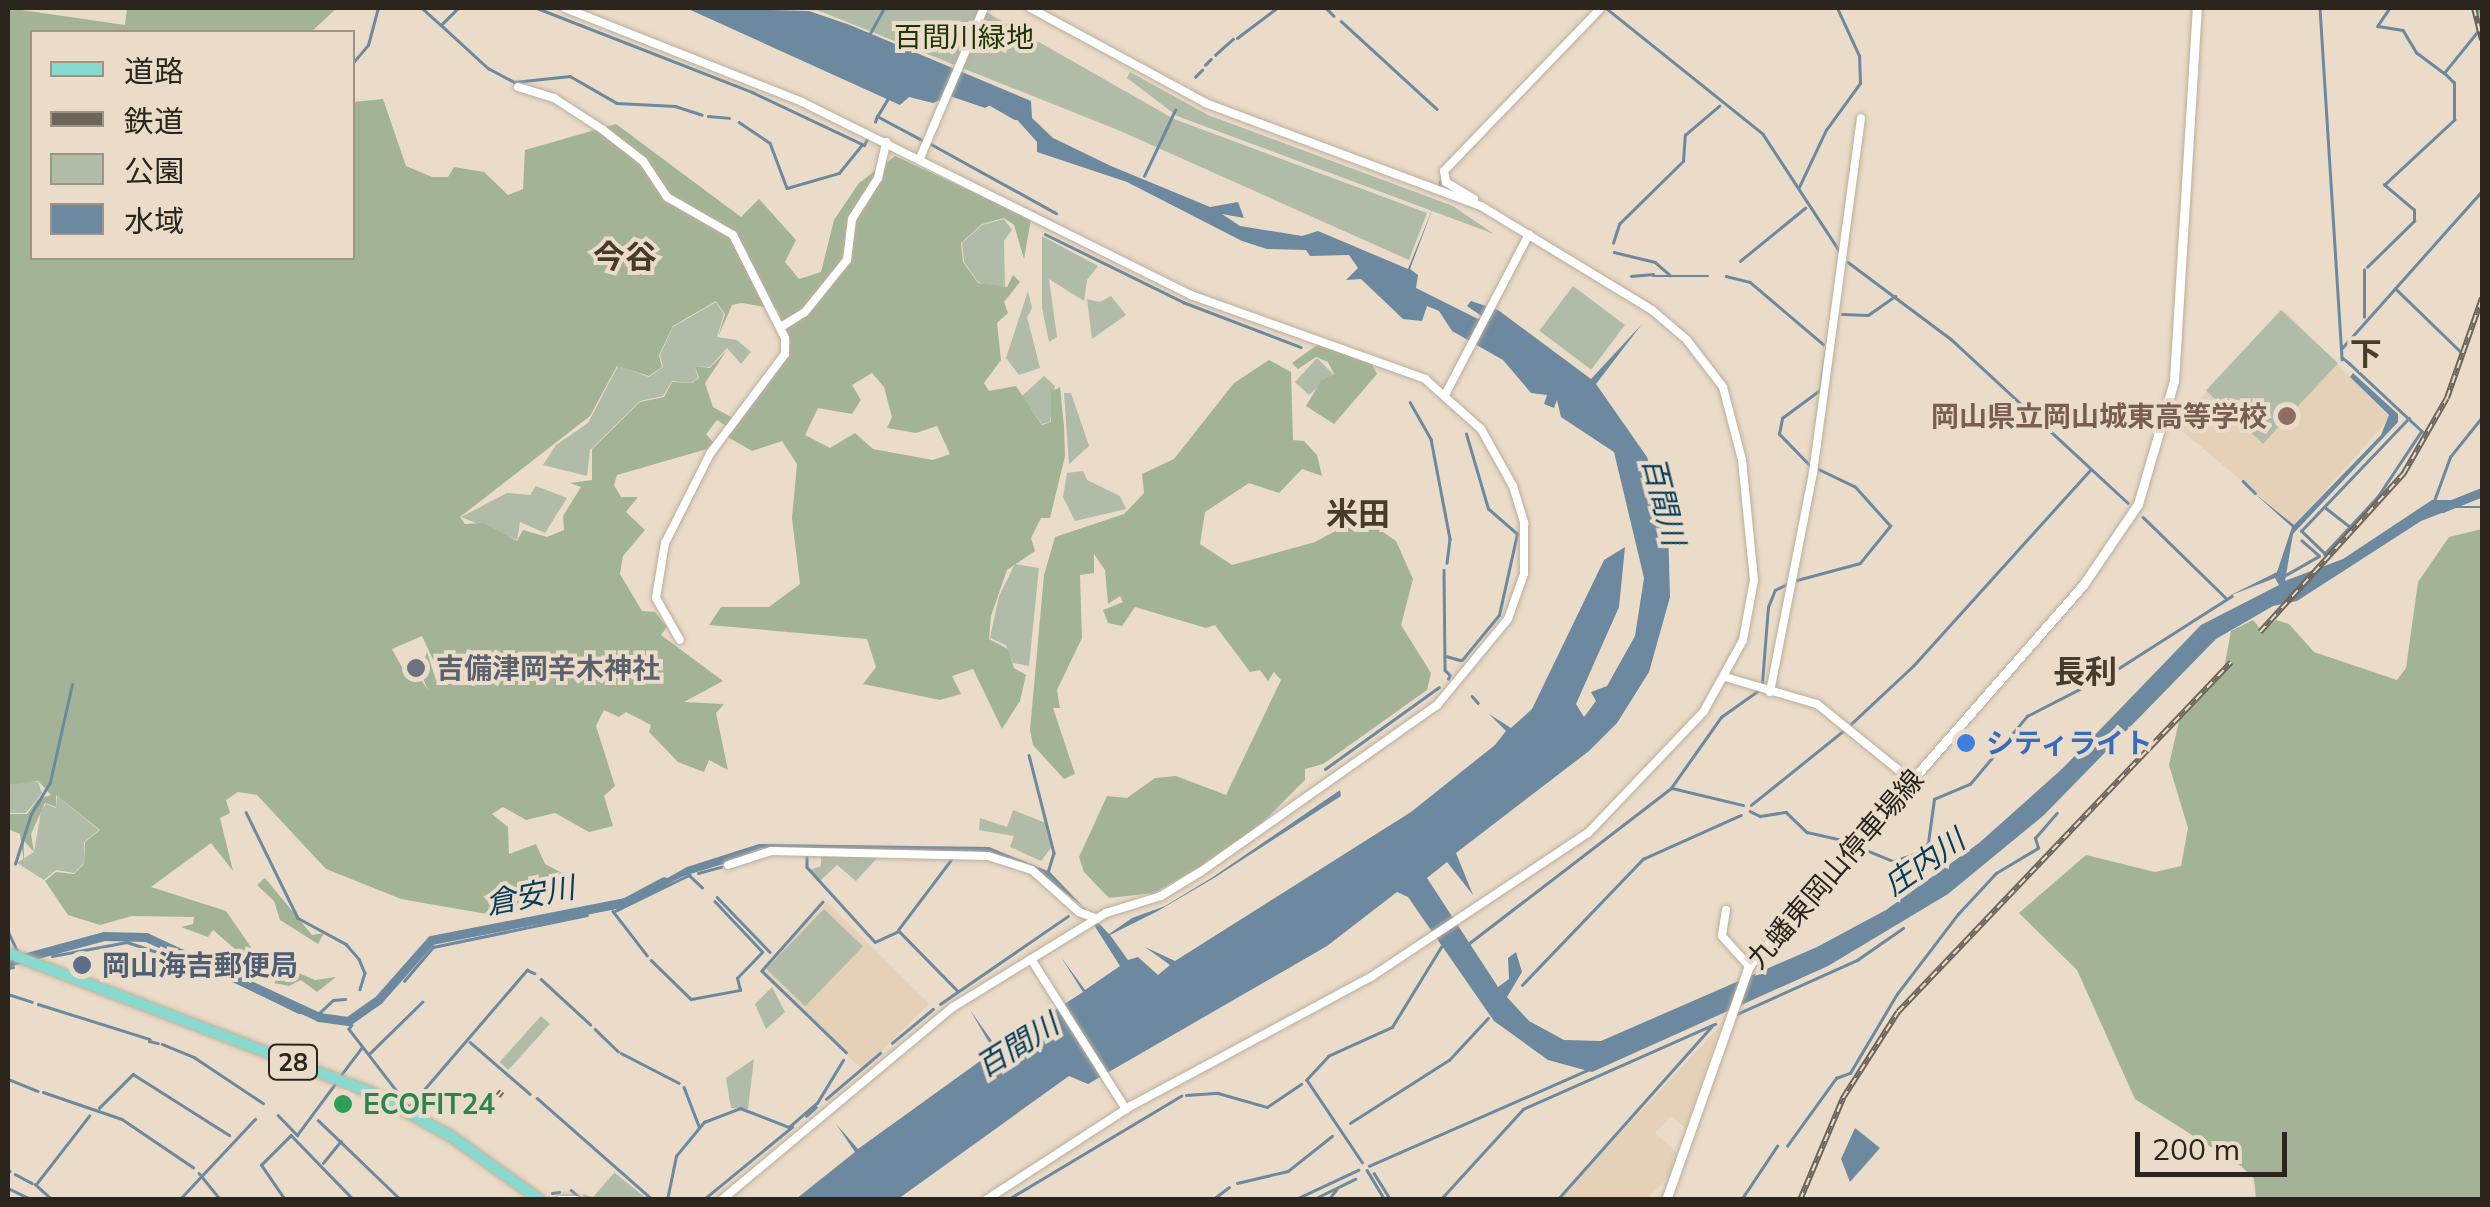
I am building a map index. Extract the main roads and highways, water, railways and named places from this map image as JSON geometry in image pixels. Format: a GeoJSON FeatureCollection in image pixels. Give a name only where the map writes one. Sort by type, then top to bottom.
{"type":"FeatureCollection","features":[{"type":"Feature","properties":{"kind":"main road","name":"九蟠東岡山停車場線"},"geometry":{"type":"LineString","coordinates":[[1666,1200],[1748,966],[2098,568],[2155,462],[2174,381],[2197,8]]}},
{"type":"Feature","properties":{"kind":"main road","name":"28"},"geometry":{"type":"LineString","coordinates":[[8,953],[371,1092],[452,1137],[540,1200]]}},
{"type":"Feature","properties":{"kind":"water"},"geometry":{"type":"Polygon","coordinates":[[[686,8],[809,11],[850,25],[1031,101],[1032,118],[1053,138],[1111,166],[1210,207],[1238,202],[1244,218],[1222,214],[1240,226],[1302,236],[1318,231],[1408,269],[1434,205],[1410,269],[1418,275],[1416,288],[1478,319],[1483,317],[1467,306],[1471,301],[1498,310],[1591,379],[1642,324],[1596,384],[1647,457],[1668,525],[1670,597],[1649,672],[1617,723],[1589,751],[1456,853],[1473,895],[1447,862],[1427,878],[1498,987],[1509,979],[1508,958],[1516,952],[1522,972],[1507,997],[1529,1021],[1564,1040],[1601,1041],[1817,947],[1886,910],[1979,843],[2063,768],[2201,625],[2279,585],[2275,578],[2229,596],[2277,572],[2292,527],[2253,492],[2294,525],[2381,435],[2389,415],[2350,377],[2353,373],[2398,414],[2398,422],[2293,534],[2285,581],[2343,559],[2432,500],[2451,500],[2452,509],[2421,521],[2297,601],[2273,606],[2216,639],[2044,815],[1948,894],[1828,966],[1592,1072],[1548,1060],[1494,1021],[1408,897],[1397,892],[1327,946],[1088,1084],[1069,1076],[898,1199],[796,1199],[855,1152],[836,1124],[858,1149],[994,1051],[970,1010],[997,1048],[1083,992],[1061,957],[1085,990],[1120,966],[1082,906],[1029,864],[988,852],[762,848],[653,886],[687,867],[759,844],[989,847],[1050,872],[1109,934],[1213,877],[1340,790],[1341,796],[1214,878],[1156,912],[1110,935],[1128,960],[1138,957],[1158,975],[1170,965],[1145,947],[1175,961],[1411,812],[1495,745],[1506,731],[1489,714],[1511,728],[1532,709],[1604,560],[1625,547],[1619,607],[1576,704],[1584,717],[1596,701],[1591,692],[1607,686],[1635,636],[1644,578],[1614,452],[1561,417],[1557,400],[1554,408],[1544,404],[1547,395],[1531,393],[1503,360],[1452,331],[1439,311],[1427,306],[1422,321],[1403,319],[1361,279],[1346,280],[1358,268],[1349,255],[1310,256],[1306,250],[1267,249],[1242,241],[1127,182],[1037,152],[1037,142],[1011,113],[992,104],[985,108],[950,96],[933,103],[909,97],[900,105],[686,8]]]}},
{"type":"Feature","properties":{"kind":"water"},"geometry":{"type":"Polygon","coordinates":[[[1855,1128],[1880,1148],[1850,1182],[1841,1159],[1855,1128]]]}},
{"type":"Feature","properties":{"kind":"waterway"},"geometry":{"type":"LineString","coordinates":[[355,60],[368,45],[378,8]]}},
{"type":"Feature","properties":{"kind":"waterway"},"geometry":{"type":"LineString","coordinates":[[422,8],[441,25],[458,8]]}},
{"type":"Feature","properties":{"kind":"waterway"},"geometry":{"type":"LineString","coordinates":[[537,8],[752,92],[864,145],[867,139]]}},
{"type":"Feature","properties":{"kind":"waterway"},"geometry":{"type":"LineString","coordinates":[[868,37],[884,8]]}},
{"type":"Feature","properties":{"kind":"waterway"},"geometry":{"type":"LineString","coordinates":[[1237,38],[1277,8]]}},
{"type":"Feature","properties":{"kind":"waterway"},"geometry":{"type":"LineString","coordinates":[[1326,8],[1334,16]]}},
{"type":"Feature","properties":{"kind":"waterway"},"geometry":{"type":"LineString","coordinates":[[1606,8],[1763,134],[1839,250]]}},
{"type":"Feature","properties":{"kind":"waterway"},"geometry":{"type":"LineString","coordinates":[[1799,187],[1826,130],[1860,83],[1859,56],[1837,8]]}},
{"type":"Feature","properties":{"kind":"waterway"},"geometry":{"type":"LineString","coordinates":[[2320,8],[2342,359]]}},
{"type":"Feature","properties":{"kind":"waterway"},"geometry":{"type":"LineString","coordinates":[[2390,8],[2378,26],[2403,30],[2416,52],[2444,73]]}},
{"type":"Feature","properties":{"kind":"waterway"},"geometry":{"type":"LineString","coordinates":[[1341,21],[1437,109]]}},
{"type":"Feature","properties":{"kind":"waterway"},"geometry":{"type":"LineString","coordinates":[[441,25],[488,68],[514,82],[570,76],[617,103],[675,106],[702,115]]}},
{"type":"Feature","properties":{"kind":"waterway"},"geometry":{"type":"LineString","coordinates":[[2367,267],[2414,221],[2414,210],[2384,185],[2454,120],[2454,83],[2444,73],[2478,31]]}},
{"type":"Feature","properties":{"kind":"waterway"},"geometry":{"type":"LineString","coordinates":[[1215,55],[1233,39]]}},
{"type":"Feature","properties":{"kind":"waterway"},"geometry":{"type":"LineString","coordinates":[[1205,65],[1211,59]]}},
{"type":"Feature","properties":{"kind":"waterway"},"geometry":{"type":"LineString","coordinates":[[1195,77],[1202,70]]}},
{"type":"Feature","properties":{"kind":"waterway"},"geometry":{"type":"LineString","coordinates":[[878,115],[889,97]]}},
{"type":"Feature","properties":{"kind":"waterway","name":"百間川"},"geometry":{"type":"LineString","coordinates":[[986,98],[1016,115]]}},
{"type":"Feature","properties":{"kind":"waterway"},"geometry":{"type":"LineString","coordinates":[[1613,243],[1619,224],[1683,161],[1685,135],[1719,106]]}},
{"type":"Feature","properties":{"kind":"waterway"},"geometry":{"type":"LineString","coordinates":[[1144,176],[1175,110]]}},
{"type":"Feature","properties":{"kind":"waterway"},"geometry":{"type":"LineString","coordinates":[[708,116],[729,118]]}},
{"type":"Feature","properties":{"kind":"waterway"},"geometry":{"type":"LineString","coordinates":[[875,122],[877,116],[924,141]]}},
{"type":"Feature","properties":{"kind":"waterway"},"geometry":{"type":"LineString","coordinates":[[739,122],[770,143],[787,188],[839,173],[862,145]]}},
{"type":"Feature","properties":{"kind":"waterway"},"geometry":{"type":"LineString","coordinates":[[931,144],[1056,213]]}},
{"type":"Feature","properties":{"kind":"waterway"},"geometry":{"type":"LineString","coordinates":[[1439,186],[1440,182]]}},
{"type":"Feature","properties":{"kind":"waterway"},"geometry":{"type":"LineString","coordinates":[[2342,348],[2482,191]]}},
{"type":"Feature","properties":{"kind":"waterway"},"geometry":{"type":"LineString","coordinates":[[1740,261],[1805,208]]}},
{"type":"Feature","properties":{"kind":"waterway"},"geometry":{"type":"LineString","coordinates":[[1045,234],[1183,302],[1301,347]]}},
{"type":"Feature","properties":{"kind":"waterway"},"geometry":{"type":"LineString","coordinates":[[1614,252],[1655,262],[1670,275]]}},
{"type":"Feature","properties":{"kind":"waterway"},"geometry":{"type":"LineString","coordinates":[[1848,262],[1951,339],[2128,503]]}},
{"type":"Feature","properties":{"kind":"waterway"},"geometry":{"type":"LineString","coordinates":[[2364,270],[2364,317]]}},
{"type":"Feature","properties":{"kind":"waterway"},"geometry":{"type":"LineString","coordinates":[[1631,276],[1653,274]]}},
{"type":"Feature","properties":{"kind":"waterway"},"geometry":{"type":"LineString","coordinates":[[1653,276],[1708,276]]}},
{"type":"Feature","properties":{"kind":"waterway"},"geometry":{"type":"LineString","coordinates":[[1726,276],[1750,282],[1823,344]]}},
{"type":"Feature","properties":{"kind":"waterway"},"geometry":{"type":"LineString","coordinates":[[2395,288],[2462,353]]}},
{"type":"Feature","properties":{"kind":"waterway"},"geometry":{"type":"LineString","coordinates":[[1842,314],[1868,315],[1895,296]]}},
{"type":"Feature","properties":{"kind":"waterway"},"geometry":{"type":"LineString","coordinates":[[1797,580],[1860,563],[1890,526],[1855,487],[1809,465],[1779,434],[1782,418],[1820,390],[1829,331]]}},
{"type":"Feature","properties":{"kind":"waterway"},"geometry":{"type":"LineString","coordinates":[[2343,358],[2349,363],[2422,431],[2378,497],[2325,554],[2301,531],[2409,418]]}},
{"type":"Feature","properties":{"kind":"waterway"},"geometry":{"type":"LineString","coordinates":[[1410,402],[1431,439],[1450,539],[1447,563]]}},
{"type":"Feature","properties":{"kind":"waterway"},"geometry":{"type":"LineString","coordinates":[[2434,501],[2450,457],[2482,417]]}},
{"type":"Feature","properties":{"kind":"waterway"},"geometry":{"type":"LineString","coordinates":[[1462,660],[1499,615],[1517,534],[1488,509],[1466,434]]}},
{"type":"Feature","properties":{"kind":"waterway"},"geometry":{"type":"LineString","coordinates":[[1851,724],[1913,666],[2090,470]]}},
{"type":"Feature","properties":{"kind":"waterway"},"geometry":{"type":"LineString","coordinates":[[2243,481],[2255,493]]}},
{"type":"Feature","properties":{"kind":"waterway","name":"庄内川"},"geometry":{"type":"LineString","coordinates":[[2442,508],[2482,492]]}},
{"type":"Feature","properties":{"kind":"waterway"},"geometry":{"type":"LineString","coordinates":[[2449,507],[2482,507]]}},
{"type":"Feature","properties":{"kind":"waterway"},"geometry":{"type":"LineString","coordinates":[[2326,508],[2350,527]]}},
{"type":"Feature","properties":{"kind":"waterway"},"geometry":{"type":"LineString","coordinates":[[2143,517],[2226,598]]}},
{"type":"Feature","properties":{"kind":"waterway"},"geometry":{"type":"LineString","coordinates":[[2284,576],[2319,556],[2302,541]]}},
{"type":"Feature","properties":{"kind":"waterway"},"geometry":{"type":"LineString","coordinates":[[1444,570],[1445,670],[1450,675]]}},
{"type":"Feature","properties":{"kind":"waterway"},"geometry":{"type":"LineString","coordinates":[[1762,683],[1768,607],[1775,590],[1789,583]]}},
{"type":"Feature","properties":{"kind":"waterway"},"geometry":{"type":"LineString","coordinates":[[1861,848],[1893,861],[1917,853],[1928,843],[1934,799],[1970,784],[2027,716],[2111,673],[2232,596]]}},
{"type":"Feature","properties":{"kind":"waterway"},"geometry":{"type":"LineString","coordinates":[[1446,656],[1460,660]]}},
{"type":"Feature","properties":{"kind":"waterway"},"geometry":{"type":"LineString","coordinates":[[15,864],[31,814],[50,782],[72,684]]}},
{"type":"Feature","properties":{"kind":"waterway"},"geometry":{"type":"LineString","coordinates":[[1325,769],[1439,687]]}},
{"type":"Feature","properties":{"kind":"waterway"},"geometry":{"type":"LineString","coordinates":[[1468,944],[1671,788],[1721,717],[1759,690]]}},
{"type":"Feature","properties":{"kind":"waterway"},"geometry":{"type":"LineString","coordinates":[[1472,696],[1478,703]]}},
{"type":"Feature","properties":{"kind":"waterway"},"geometry":{"type":"LineString","coordinates":[[1751,805],[1843,731]]}},
{"type":"Feature","properties":{"kind":"waterway"},"geometry":{"type":"LineString","coordinates":[[1029,755],[1054,853],[1048,873]]}},
{"type":"Feature","properties":{"kind":"waterway"},"geometry":{"type":"LineString","coordinates":[[1672,788],[1743,805]]}},
{"type":"Feature","properties":{"kind":"waterway"},"geometry":{"type":"LineString","coordinates":[[1750,811],[1760,816],[1786,812],[1807,832],[1847,841]]}},
{"type":"Feature","properties":{"kind":"waterway"},"geometry":{"type":"LineString","coordinates":[[246,812],[298,918],[346,944],[359,959],[365,973],[360,989]]}},
{"type":"Feature","properties":{"kind":"waterway"},"geometry":{"type":"LineString","coordinates":[[1787,1146],[1836,1078],[1850,1073],[1897,994],[1958,914],[1996,873],[2038,848],[2035,838],[2057,813]]}},
{"type":"Feature","properties":{"kind":"waterway"},"geometry":{"type":"LineString","coordinates":[[1522,985],[1643,859],[1741,815]]}},
{"type":"Feature","properties":{"kind":"waterway","name":"倉安川"},"geometry":{"type":"LineString","coordinates":[[360,1016],[433,942],[621,906],[683,874],[768,848]]}},
{"type":"Feature","properties":{"kind":"waterway"},"geometry":{"type":"LineString","coordinates":[[807,857],[807,867],[875,942],[899,931],[958,991]]}},
{"type":"Feature","properties":{"kind":"waterway"},"geometry":{"type":"LineString","coordinates":[[898,930],[953,857]]}},
{"type":"Feature","properties":{"kind":"waterway"},"geometry":{"type":"LineString","coordinates":[[698,873],[721,867]]}},
{"type":"Feature","properties":{"kind":"waterway"},"geometry":{"type":"LineString","coordinates":[[647,956],[613,912],[689,875],[702,887]]}},
{"type":"Feature","properties":{"kind":"waterway","name":"倉安川"},"geometry":{"type":"LineString","coordinates":[[8,962],[104,936],[146,937],[319,1017],[348,1021],[378,1000],[431,940],[625,902],[664,881]]}},
{"type":"Feature","properties":{"kind":"waterway"},"geometry":{"type":"LineString","coordinates":[[717,897],[770,952]]}},
{"type":"Feature","properties":{"kind":"waterway"},"geometry":{"type":"LineString","coordinates":[[651,960],[691,999],[740,990],[737,978],[762,952],[715,902]]}},
{"type":"Feature","properties":{"kind":"waterway"},"geometry":{"type":"LineString","coordinates":[[823,902],[762,971],[846,1052]]}},
{"type":"Feature","properties":{"kind":"waterway"},"geometry":{"type":"LineString","coordinates":[[404,981],[433,947],[587,915]]}},
{"type":"Feature","properties":{"kind":"waterway"},"geometry":{"type":"LineString","coordinates":[[940,1004],[1068,916]]}},
{"type":"Feature","properties":{"kind":"waterway"},"geometry":{"type":"LineString","coordinates":[[1737,1014],[1857,960],[1903,928]]}},
{"type":"Feature","properties":{"kind":"waterway"},"geometry":{"type":"LineString","coordinates":[[8,931],[18,952]]}},
{"type":"Feature","properties":{"kind":"waterway"},"geometry":{"type":"LineString","coordinates":[[52,956],[127,942],[217,972]]}},
{"type":"Feature","properties":{"kind":"waterway"},"geometry":{"type":"LineString","coordinates":[[1306,1080],[1328,1056],[1392,1027],[1441,947]]}},
{"type":"Feature","properties":{"kind":"waterway"},"geometry":{"type":"LineString","coordinates":[[8,968],[13,967]]}},
{"type":"Feature","properties":{"kind":"waterway"},"geometry":{"type":"LineString","coordinates":[[352,1025],[349,1029],[409,1107],[527,970],[534,973]]}},
{"type":"Feature","properties":{"kind":"waterway","name":"倉安川"},"geometry":{"type":"LineString","coordinates":[[221,974],[299,1012]]}},
{"type":"Feature","properties":{"kind":"waterway"},"geometry":{"type":"LineString","coordinates":[[541,979],[590,1024]]}},
{"type":"Feature","properties":{"kind":"waterway"},"geometry":{"type":"LineString","coordinates":[[8,994],[32,1002]]}},
{"type":"Feature","properties":{"kind":"waterway"},"geometry":{"type":"LineString","coordinates":[[316,1016],[333,1000],[345,999]]}},
{"type":"Feature","properties":{"kind":"waterway"},"geometry":{"type":"LineString","coordinates":[[370,1053],[422,1002]]}},
{"type":"Feature","properties":{"kind":"waterway"},"geometry":{"type":"LineString","coordinates":[[38,1004],[150,1039]]}},
{"type":"Feature","properties":{"kind":"waterway"},"geometry":{"type":"LineString","coordinates":[[892,1043],[933,1009]]}},
{"type":"Feature","properties":{"kind":"waterway"},"geometry":{"type":"LineString","coordinates":[[1350,1123],[1449,1060],[1488,1018]]}},
{"type":"Feature","properties":{"kind":"waterway"},"geometry":{"type":"LineString","coordinates":[[1440,1200],[1523,1109],[1715,1024]]}},
{"type":"Feature","properties":{"kind":"waterway"},"geometry":{"type":"LineString","coordinates":[[1557,1200],[1711,1027]]}},
{"type":"Feature","properties":{"kind":"waterway"},"geometry":{"type":"LineString","coordinates":[[595,1029],[618,1051]]}},
{"type":"Feature","properties":{"kind":"waterway"},"geometry":{"type":"LineString","coordinates":[[149,1041],[158,1043]]}},
{"type":"Feature","properties":{"kind":"waterway"},"geometry":{"type":"LineString","coordinates":[[470,1042],[530,1094]]}},
{"type":"Feature","properties":{"kind":"waterway"},"geometry":{"type":"LineString","coordinates":[[162,1044],[194,1057],[263,1103]]}},
{"type":"Feature","properties":{"kind":"waterway"},"geometry":{"type":"LineString","coordinates":[[341,1075],[361,1048]]}},
{"type":"Feature","properties":{"kind":"waterway"},"geometry":{"type":"LineString","coordinates":[[621,1053],[679,1083]]}},
{"type":"Feature","properties":{"kind":"waterway"},"geometry":{"type":"LineString","coordinates":[[826,1099],[880,1053]]}},
{"type":"Feature","properties":{"kind":"waterway"},"geometry":{"type":"LineString","coordinates":[[667,1200],[676,1156],[704,1122],[740,1108],[789,1127],[817,1103],[843,1060]]}},
{"type":"Feature","properties":{"kind":"waterway"},"geometry":{"type":"LineString","coordinates":[[1369,1166],[1588,1070]]}},
{"type":"Feature","properties":{"kind":"waterway"},"geometry":{"type":"LineString","coordinates":[[99,1108],[133,1074],[229,1135]]}},
{"type":"Feature","properties":{"kind":"waterway"},"geometry":{"type":"LineString","coordinates":[[8,1079],[38,1091]]}},
{"type":"Feature","properties":{"kind":"waterway"},"geometry":{"type":"LineString","coordinates":[[1307,1080],[1362,1162]]}},
{"type":"Feature","properties":{"kind":"waterway"},"geometry":{"type":"LineString","coordinates":[[278,1115],[297,1135],[335,1084]]}},
{"type":"Feature","properties":{"kind":"waterway"},"geometry":{"type":"LineString","coordinates":[[1186,1095],[1218,1093],[1267,1107],[1301,1084]]}},
{"type":"Feature","properties":{"kind":"waterway"},"geometry":{"type":"LineString","coordinates":[[684,1087],[699,1126]]}},
{"type":"Feature","properties":{"kind":"waterway"},"geometry":{"type":"LineString","coordinates":[[43,1092],[122,1119],[193,1167]]}},
{"type":"Feature","properties":{"kind":"waterway"},"geometry":{"type":"LineString","coordinates":[[1007,1200],[1181,1096]]}},
{"type":"Feature","properties":{"kind":"waterway"},"geometry":{"type":"LineString","coordinates":[[537,1098],[653,1200]]}},
{"type":"Feature","properties":{"kind":"waterway"},"geometry":{"type":"LineString","coordinates":[[806,1116],[816,1107]]}},
{"type":"Feature","properties":{"kind":"waterway"},"geometry":{"type":"LineString","coordinates":[[37,1183],[89,1116]]}},
{"type":"Feature","properties":{"kind":"waterway"},"geometry":{"type":"LineString","coordinates":[[179,1200],[255,1119]]}},
{"type":"Feature","properties":{"kind":"waterway"},"geometry":{"type":"LineString","coordinates":[[318,1120],[401,1200]]}},
{"type":"Feature","properties":{"kind":"waterway"},"geometry":{"type":"LineString","coordinates":[[703,1200],[792,1127]]}},
{"type":"Feature","properties":{"kind":"waterway"},"geometry":{"type":"LineString","coordinates":[[285,1200],[261,1165],[291,1135],[354,1200]]}},
{"type":"Feature","properties":{"kind":"waterway"},"geometry":{"type":"LineString","coordinates":[[1237,1183],[1288,1171],[1332,1136]]}},
{"type":"Feature","properties":{"kind":"waterway"},"geometry":{"type":"LineString","coordinates":[[323,1163],[341,1141]]}},
{"type":"Feature","properties":{"kind":"waterway"},"geometry":{"type":"LineString","coordinates":[[1741,1200],[1777,1146]]}},
{"type":"Feature","properties":{"kind":"waterway"},"geometry":{"type":"LineString","coordinates":[[1294,1200],[1358,1170]]}},
{"type":"Feature","properties":{"kind":"waterway"},"geometry":{"type":"LineString","coordinates":[[1367,1170],[1385,1200]]}},
{"type":"Feature","properties":{"kind":"waterway"},"geometry":{"type":"LineString","coordinates":[[199,1173],[221,1200]]}},
{"type":"Feature","properties":{"kind":"waterway"},"geometry":{"type":"LineString","coordinates":[[1374,1173],[1391,1200]]}},
{"type":"Feature","properties":{"kind":"waterway"},"geometry":{"type":"LineString","coordinates":[[15,1174],[32,1183]]}},
{"type":"Feature","properties":{"kind":"waterway"},"geometry":{"type":"LineString","coordinates":[[1312,1200],[1355,1179]]}},
{"type":"Feature","properties":{"kind":"waterway"},"geometry":{"type":"LineString","coordinates":[[35,1184],[53,1200]]}},
{"type":"Feature","properties":{"kind":"waterway"},"geometry":{"type":"LineString","coordinates":[[1212,1200],[1229,1187]]}},
{"type":"Feature","properties":{"kind":"waterway"},"geometry":{"type":"LineString","coordinates":[[8,1188],[33,1200]]}},
{"type":"Feature","properties":{"kind":"waterway"},"geometry":{"type":"LineString","coordinates":[[571,1190],[583,1200]]}},
{"type":"Feature","properties":{"kind":"waterway"},"geometry":{"type":"LineString","coordinates":[[1328,1200],[1336,1190]]}},
{"type":"Feature","properties":{"kind":"waterway"},"geometry":{"type":"LineString","coordinates":[[552,1193],[559,1192]]}},
{"type":"Feature","properties":{"kind":"railway"},"geometry":{"type":"LineString","coordinates":[[2474,8],[2482,40]]}},
{"type":"Feature","properties":{"kind":"railway"},"geometry":{"type":"LineString","coordinates":[[2260,632],[2404,473],[2447,398],[2482,298]]}},
{"type":"Feature","properties":{"kind":"railway"},"geometry":{"type":"LineString","coordinates":[[1800,1200],[1843,1098],[1898,1012],[2231,662]]}},
{"type":"Feature","properties":{"kind":"railway"},"geometry":{"type":"LineString","coordinates":[[498,1096],[502,1091]]}},
{"type":"Feature","properties":{"kind":"place","name":"岡山県立岡山城東高等学校"},"geometry":{"type":"Point","coordinates":[2287,416]}},
{"type":"Feature","properties":{"kind":"place","name":"吉備津岡辛木神社"},"geometry":{"type":"Point","coordinates":[416,668]}},
{"type":"Feature","properties":{"kind":"place","name":"シティライト"},"geometry":{"type":"Point","coordinates":[1966,743]}},
{"type":"Feature","properties":{"kind":"place","name":"岡山海吉郵便局"},"geometry":{"type":"Point","coordinates":[82,965]}},
{"type":"Feature","properties":{"kind":"place","name":"ECOFIT24"},"geometry":{"type":"Point","coordinates":[343,1104]}},
{"type":"Feature","properties":{"kind":"district","name":"今谷"},"geometry":{"type":"Point","coordinates":[625,256]}},
{"type":"Feature","properties":{"kind":"district","name":"下"},"geometry":{"type":"Point","coordinates":[2366,353]}},
{"type":"Feature","properties":{"kind":"district","name":"米田"},"geometry":{"type":"Point","coordinates":[1358,513]}},
{"type":"Feature","properties":{"kind":"district","name":"長利"},"geometry":{"type":"Point","coordinates":[2085,671]}},
{"type":"Feature","properties":{"kind":"park label","name":"百間川緑地"},"geometry":{"type":"Point","coordinates":[964,37]}}]}
